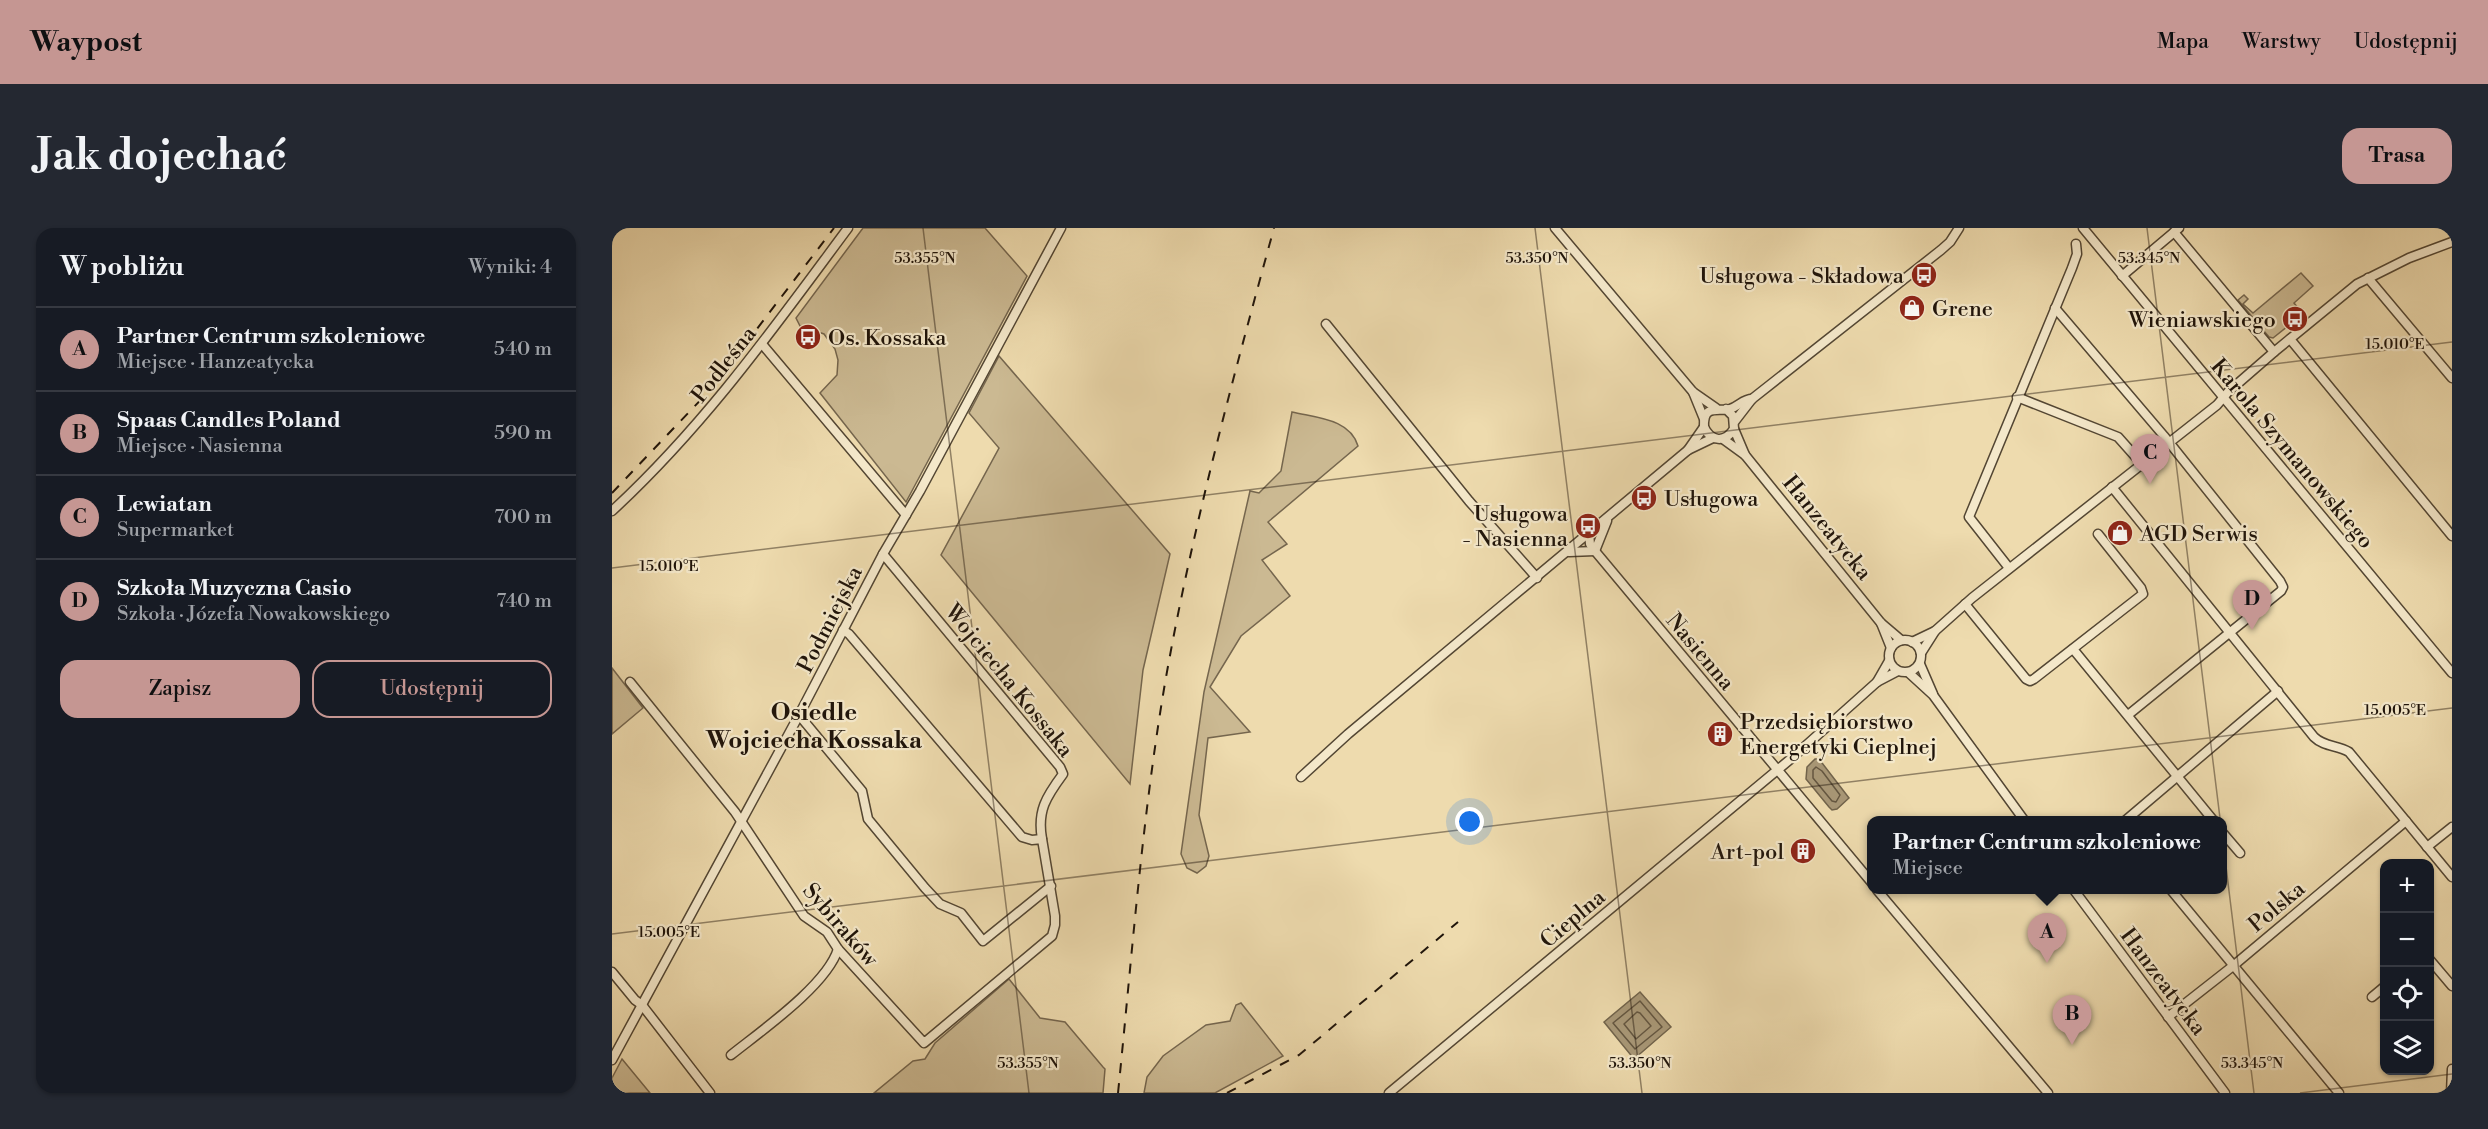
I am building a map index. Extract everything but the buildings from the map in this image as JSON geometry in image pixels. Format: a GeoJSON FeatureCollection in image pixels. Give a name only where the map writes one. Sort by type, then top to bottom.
{"type":"FeatureCollection","features":[{"type":"Feature","properties":{"kind":"street","name":"Podleśna"},"geometry":{"type":"LineString","coordinates":[[612,511],[684,440],[724,393],[848,228]]}},
{"type":"Feature","properties":{"kind":"street","name":"Podmiejska"},"geometry":{"type":"LineString","coordinates":[[612,1060],[799,715],[883,554],[1061,228]]}},
{"type":"Feature","properties":{"kind":"street"},"geometry":{"type":"LineString","coordinates":[[1555,228],[1693,392],[1716,408],[1726,409],[1752,399]]}},
{"type":"Feature","properties":{"kind":"street","name":"Karola Szymanowskiego"},"geometry":{"type":"LineString","coordinates":[[2083,228],[2452,673]]}},
{"type":"Feature","properties":{"kind":"street"},"geometry":{"type":"LineString","coordinates":[[1301,777],[1348,734],[1688,450],[1713,438],[1724,439],[1730,435],[1734,425],[1752,399],[1941,250],[1950,242],[1957,229]]}},
{"type":"Feature","properties":{"kind":"street"},"geometry":{"type":"LineString","coordinates":[[2124,279],[2176,230],[2274,352]]}},
{"type":"Feature","properties":{"kind":"street"},"geometry":{"type":"LineString","coordinates":[[1933,695],[1920,664],[1921,653],[1935,631],[1965,604],[2223,398],[2289,339],[2357,284],[2409,258],[2452,242]]}},
{"type":"Feature","properties":{"kind":"street"},"geometry":{"type":"LineString","coordinates":[[2009,568],[1969,517],[2077,254],[2076,244]]}},
{"type":"Feature","properties":{"kind":"street"},"geometry":{"type":"LineString","coordinates":[[2368,278],[2452,378]]}},
{"type":"Feature","properties":{"kind":"street"},"geometry":{"type":"LineString","coordinates":[[2055,308],[2169,442],[2283,587],[2281,591],[2128,715]]}},
{"type":"Feature","properties":{"kind":"street"},"geometry":{"type":"LineString","coordinates":[[1326,324],[1469,501],[1537,578]]}},
{"type":"Feature","properties":{"kind":"street"},"geometry":{"type":"LineString","coordinates":[[2289,339],[2452,536]]}},
{"type":"Feature","properties":{"kind":"street"},"geometry":{"type":"LineString","coordinates":[[762,344],[906,515]]}},
{"type":"Feature","properties":{"kind":"street"},"geometry":{"type":"LineString","coordinates":[[1693,392],[1704,423],[1713,438]]}},
{"type":"Feature","properties":{"kind":"street"},"geometry":{"type":"LineString","coordinates":[[2017,397],[2118,437],[2142,464]]}},
{"type":"Feature","properties":{"kind":"street"},"geometry":{"type":"LineString","coordinates":[[1688,450],[1709,412],[1716,408]]}},
{"type":"Feature","properties":{"kind":"street"},"geometry":{"type":"LineString","coordinates":[[1726,409],[1733,416],[1734,425]]}},
{"type":"Feature","properties":{"kind":"street","name":"Hanzeatycka"},"geometry":{"type":"LineString","coordinates":[[1734,425],[1745,455]]}},
{"type":"Feature","properties":{"kind":"street","name":"Hanzeatycka"},"geometry":{"type":"LineString","coordinates":[[1724,439],[1745,455],[1881,623],[1901,640]]}},
{"type":"Feature","properties":{"kind":"street"},"geometry":{"type":"LineString","coordinates":[[2112,487],[2228,634],[2320,743],[2336,745],[2349,752],[2452,877]]}},
{"type":"Feature","properties":{"kind":"street"},"geometry":{"type":"LineString","coordinates":[[1595,551],[1610,517]]}},
{"type":"Feature","properties":{"kind":"street"},"geometry":{"type":"LineString","coordinates":[[1589,534],[1590,544],[1595,551]]}},
{"type":"Feature","properties":{"kind":"street"},"geometry":{"type":"LineString","coordinates":[[1965,604],[2030,681],[2143,594],[2141,588],[2098,534]]}},
{"type":"Feature","properties":{"kind":"street"},"geometry":{"type":"LineString","coordinates":[[1568,552],[1595,551]]}},
{"type":"Feature","properties":{"kind":"street","name":"Nasienna"},"geometry":{"type":"LineString","coordinates":[[1595,551],[1867,877]]}},
{"type":"Feature","properties":{"kind":"street","name":"Wojciecha Kossaka"},"geometry":{"type":"LineString","coordinates":[[883,554],[1060,767],[1063,774],[1043,804],[1040,816],[1042,839]]}},
{"type":"Feature","properties":{"kind":"street","name":"Hanzeatycka"},"geometry":{"type":"LineString","coordinates":[[1881,623],[1891,648]]}},
{"type":"Feature","properties":{"kind":"street"},"geometry":{"type":"LineString","coordinates":[[799,715],[862,791],[868,819],[940,904],[961,913],[983,941],[1051,886],[1042,839],[1032,840],[1022,837],[849,634],[843,630]]}},
{"type":"Feature","properties":{"kind":"street"},"geometry":{"type":"LineString","coordinates":[[1877,682],[1889,661],[1891,648],[1901,640],[1912,642],[1935,631]]}},
{"type":"Feature","properties":{"kind":"street"},"geometry":{"type":"LineString","coordinates":[[1912,642],[1921,653]]}},
{"type":"Feature","properties":{"kind":"street"},"geometry":{"type":"LineString","coordinates":[[2073,649],[2210,816]]}},
{"type":"Feature","properties":{"kind":"street"},"geometry":{"type":"LineString","coordinates":[[1889,661],[1898,671],[1909,673],[1933,695],[2021,816]]}},
{"type":"Feature","properties":{"kind":"street"},"geometry":{"type":"LineString","coordinates":[[1909,673],[1920,664]]}},
{"type":"Feature","properties":{"kind":"street"},"geometry":{"type":"LineString","coordinates":[[1877,682],[1898,671]]}},
{"type":"Feature","properties":{"kind":"street","name":"Sybiraków"},"geometry":{"type":"LineString","coordinates":[[630,682],[741,820],[804,916],[826,932],[838,949],[924,1043],[1052,936],[1055,916],[1051,886]]}},
{"type":"Feature","properties":{"kind":"street","name":"Cieplna"},"geometry":{"type":"LineString","coordinates":[[1389,1093],[1777,771],[1877,682]]}},
{"type":"Feature","properties":{"kind":"street"},"geometry":{"type":"LineString","coordinates":[[2131,816],[2278,691]]}},
{"type":"Feature","properties":{"kind":"street","name":"Polska"},"geometry":{"type":"LineString","coordinates":[[2168,1017],[2233,966],[2406,821]]}},
{"type":"Feature","properties":{"kind":"street"},"geometry":{"type":"LineString","coordinates":[[2427,848],[2452,827]]}},
{"type":"Feature","properties":{"kind":"street"},"geometry":{"type":"LineString","coordinates":[[2227,837],[2240,853]]}},
{"type":"Feature","properties":{"kind":"street"},"geometry":{"type":"LineString","coordinates":[[1880,894],[2048,1093]]}},
{"type":"Feature","properties":{"kind":"street","name":"Hanzeatycka"},"geometry":{"type":"LineString","coordinates":[[2077,894],[2225,1093]]}},
{"type":"Feature","properties":{"kind":"street"},"geometry":{"type":"LineString","coordinates":[[2174,894],[2338,1093]]}},
{"type":"Feature","properties":{"kind":"street"},"geometry":{"type":"LineString","coordinates":[[731,1055],[800,997],[834,962],[838,949]]}},
{"type":"Feature","properties":{"kind":"street"},"geometry":{"type":"LineString","coordinates":[[2434,965],[2452,986]]}},
{"type":"Feature","properties":{"kind":"street"},"geometry":{"type":"LineString","coordinates":[[612,972],[635,1000],[642,1005],[710,1093]]}},
{"type":"Feature","properties":{"kind":"street"},"geometry":{"type":"LineString","coordinates":[[2372,997],[2380,991]]}},
{"type":"Feature","properties":{"kind":"street"},"geometry":{"type":"LineString","coordinates":[[2451,1093],[2452,1069]]}},
{"type":"Feature","properties":{"kind":"shaded area"},"geometry":{"type":"Polygon","coordinates":[[[863,228],[985,228],[1027,276],[906,502],[820,393],[837,375],[838,360],[835,349],[824,334],[800,326],[796,318],[863,228]]]}},
{"type":"Feature","properties":{"kind":"shaded area"},"geometry":{"type":"Polygon","coordinates":[[[2301,273],[2313,286],[2294,303],[2303,314],[2273,338],[2269,337],[2238,300],[2244,295],[2248,299],[2243,304],[2253,313],[2301,273]]]}},
{"type":"Feature","properties":{"kind":"shaded area"},"geometry":{"type":"Polygon","coordinates":[[[999,356],[1170,554],[1143,670],[1130,784],[941,555],[999,448],[969,413],[999,356]]]}},
{"type":"Feature","properties":{"kind":"shaded area"},"geometry":{"type":"Polygon","coordinates":[[[1292,412],[1322,418],[1340,425],[1354,437],[1358,446],[1268,522],[1287,544],[1262,560],[1290,596],[1241,636],[1210,687],[1250,732],[1208,738],[1199,815],[1209,856],[1206,866],[1197,873],[1187,868],[1181,854],[1204,692],[1250,491],[1259,493],[1281,471],[1292,412]]]}},
{"type":"Feature","properties":{"kind":"shaded area"},"geometry":{"type":"Polygon","coordinates":[[[612,668],[643,708],[612,734],[612,668]]]}},
{"type":"Feature","properties":{"kind":"shaded area"},"geometry":{"type":"Polygon","coordinates":[[[1009,979],[1040,1018],[1065,1022],[1105,1069],[1103,1093],[874,1093],[913,1061],[925,1059],[935,1043],[1009,979]]]}},
{"type":"Feature","properties":{"kind":"shaded area"},"geometry":{"type":"Polygon","coordinates":[[[1241,1003],[1283,1056],[1215,1093],[1144,1093],[1147,1077],[1163,1056],[1206,1025],[1230,1021],[1236,1005],[1241,1003]]]}},
{"type":"Feature","properties":{"kind":"shaded area"},"geometry":{"type":"Polygon","coordinates":[[[622,1059],[650,1093],[612,1093],[612,1078],[622,1059]]]}},
{"type":"Feature","properties":{"kind":"water"},"geometry":{"type":"Polygon","coordinates":[[[1815,759],[1819,759],[1849,798],[1837,809],[1832,810],[1806,779],[1807,767],[1815,759]]]}},
{"type":"Feature","properties":{"kind":"water"},"geometry":{"type":"Polygon","coordinates":[[[1640,992],[1671,1027],[1634,1059],[1604,1022],[1640,992]]]}},
{"type":"Feature","properties":{"kind":"railway"},"geometry":{"type":"LineString","coordinates":[[612,493],[711,389],[834,228]]}},
{"type":"Feature","properties":{"kind":"railway"},"geometry":{"type":"LineString","coordinates":[[1118,1093],[1144,836],[1165,683],[1201,511],[1274,228]]}},
{"type":"Feature","properties":{"kind":"railway"},"geometry":{"type":"LineString","coordinates":[[1227,1093],[1299,1055],[1458,922]]}},
{"type":"Feature","properties":{"kind":"place","name":"Usługowa - Składowa"},"geometry":{"type":"Point","coordinates":[1924,275]}},
{"type":"Feature","properties":{"kind":"place","name":"Grene"},"geometry":{"type":"Point","coordinates":[1912,308]}},
{"type":"Feature","properties":{"kind":"place","name":"Wieniawskiego"},"geometry":{"type":"Point","coordinates":[2295,319]}},
{"type":"Feature","properties":{"kind":"place","name":"Os. Kossaka"},"geometry":{"type":"Point","coordinates":[808,337]}},
{"type":"Feature","properties":{"kind":"place","name":"Lewiatan"},"geometry":{"type":"Point","coordinates":[2150,484]}},
{"type":"Feature","properties":{"kind":"place","name":"Usługowa"},"geometry":{"type":"Point","coordinates":[1644,498]}},
{"type":"Feature","properties":{"kind":"place","name":"Usługowa - Nasienna"},"geometry":{"type":"Point","coordinates":[1588,526]}},
{"type":"Feature","properties":{"kind":"place","name":"AGD Serwis"},"geometry":{"type":"Point","coordinates":[2120,533]}},
{"type":"Feature","properties":{"kind":"place","name":"Szkoła Muzyczna Casio"},"geometry":{"type":"Point","coordinates":[2252,630]}},
{"type":"Feature","properties":{"kind":"place","name":"Przedsiębiorstwo Energetyki Cieplnej"},"geometry":{"type":"Point","coordinates":[1720,734]}},
{"type":"Feature","properties":{"kind":"place","name":"Art-pol"},"geometry":{"type":"Point","coordinates":[1803,851]}},
{"type":"Feature","properties":{"kind":"place","name":"Partner Centrum szkoleniowe"},"geometry":{"type":"Point","coordinates":[2047,963]}},
{"type":"Feature","properties":{"kind":"place","name":"Spaas Candles Poland"},"geometry":{"type":"Point","coordinates":[2072,1045]}},
{"type":"Feature","properties":{"kind":"district","name":"Osiedle Wojciecha Kossaka"},"geometry":{"type":"Point","coordinates":[814,726]}}]}
